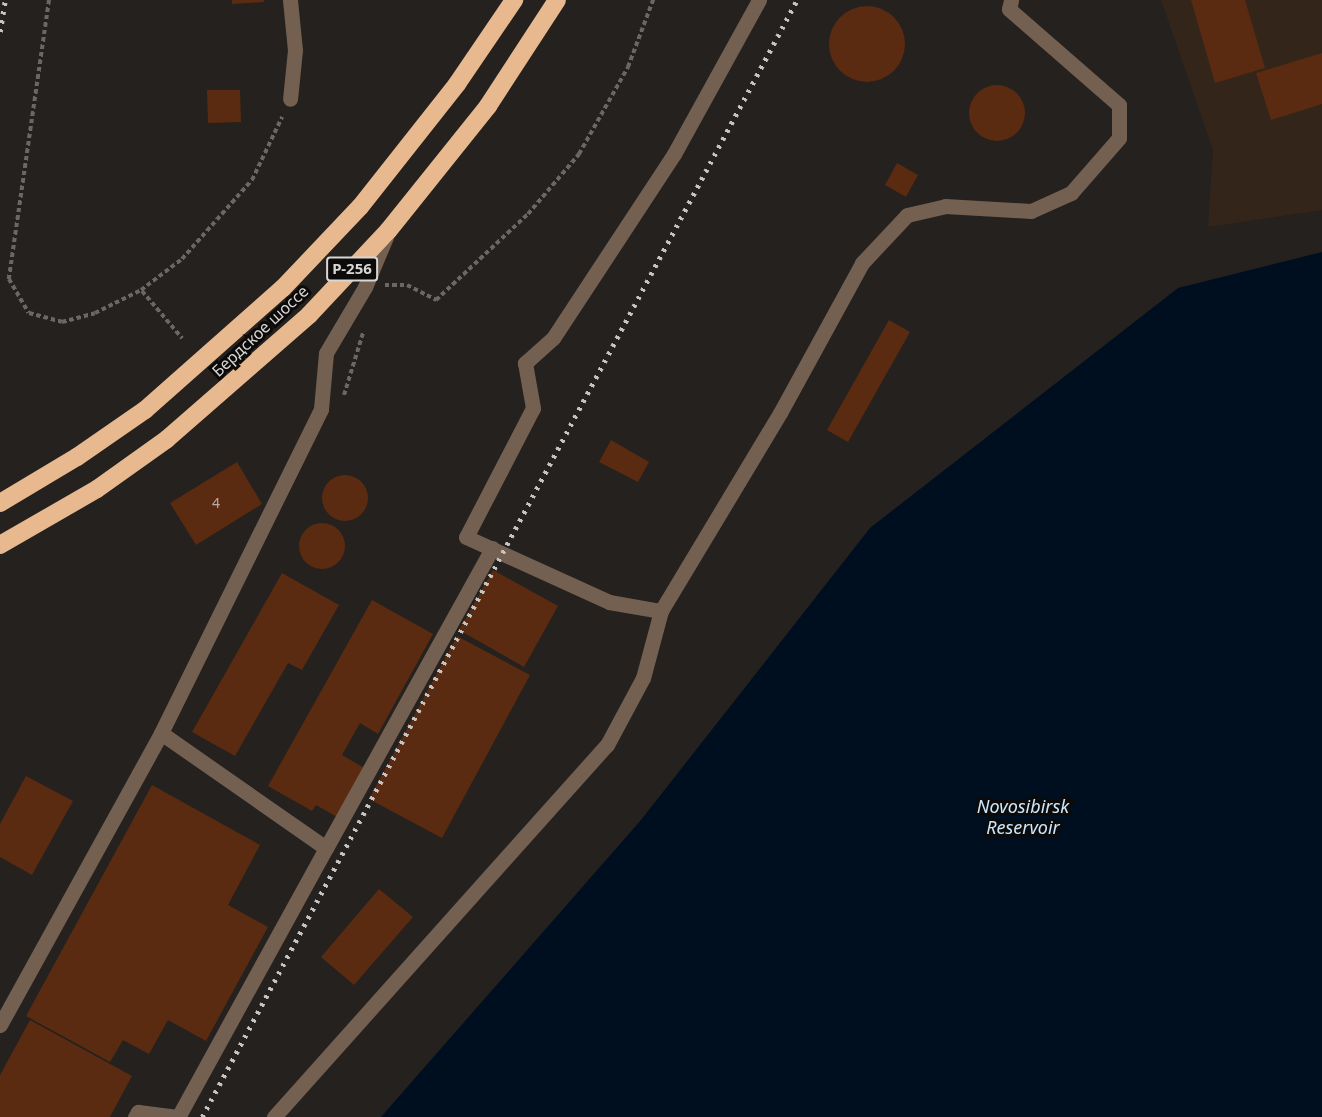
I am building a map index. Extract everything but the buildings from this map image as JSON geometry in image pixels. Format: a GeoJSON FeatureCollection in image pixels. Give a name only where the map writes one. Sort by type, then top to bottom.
{"type":"FeatureCollection","features":[{"type":"Feature","properties":{"kind":"highway","name":"Бердское шоссе"},"geometry":{"type":"LineString","coordinates":[[0,503],[76,458],[145,410],[283,288],[367,198],[458,84],[514,0]]}},
{"type":"Feature","properties":{"kind":"highway","name":"Бердское шоссе"},"geometry":{"type":"LineString","coordinates":[[0,546],[97,489],[167,439],[309,315],[388,231],[488,106],[556,0]]}},
{"type":"Feature","properties":{"kind":"street"},"geometry":{"type":"LineString","coordinates":[[290,0],[295,51],[290,99]]}},
{"type":"Feature","properties":{"kind":"street"},"geometry":{"type":"LineString","coordinates":[[661,611],[609,603],[466,537],[533,408],[525,363],[553,338],[674,154],[759,0]]}},
{"type":"Feature","properties":{"kind":"street"},"geometry":{"type":"LineString","coordinates":[[274,1117],[381,993],[607,745],[643,678],[661,611],[780,413],[862,263],[907,215],[945,206],[1031,211],[1071,193],[1119,138],[1119,105],[1009,9],[1011,0]]}},
{"type":"Feature","properties":{"kind":"street"},"geometry":{"type":"LineString","coordinates":[[0,1025],[161,733],[321,409],[326,353],[365,287],[388,231]]}},
{"type":"Feature","properties":{"kind":"street"},"geometry":{"type":"LineString","coordinates":[[135,1117],[138,1112],[178,1117],[492,548]]}},
{"type":"Feature","properties":{"kind":"street"},"geometry":{"type":"LineString","coordinates":[[161,733],[326,848]]}},
{"type":"Feature","properties":{"kind":"path"},"geometry":{"type":"LineString","coordinates":[[49,0],[9,279],[29,313],[62,322],[95,313],[141,290],[182,259],[252,180],[290,99]]}},
{"type":"Feature","properties":{"kind":"path"},"geometry":{"type":"LineString","coordinates":[[365,287],[407,285],[436,300],[462,280],[528,214],[579,154],[628,67],[653,0]]}},
{"type":"Feature","properties":{"kind":"path"},"geometry":{"type":"LineString","coordinates":[[141,290],[182,338]]}},
{"type":"Feature","properties":{"kind":"path"},"geometry":{"type":"LineString","coordinates":[[341,404],[364,329]]}},
{"type":"Feature","properties":{"kind":"shaded area"},"geometry":{"type":"Polygon","coordinates":[[[1161,0],[1322,0],[1322,210],[1208,227],[1213,150],[1161,0]]]}},
{"type":"Feature","properties":{"kind":"water","name":"Novosibirsk Reservoir"},"geometry":{"type":"Polygon","coordinates":[[[1322,252],[1322,1117],[381,1117],[641,820],[870,528],[1178,288],[1322,252]]]}},
{"type":"Feature","properties":{"kind":"railway"},"geometry":{"type":"LineString","coordinates":[[0,32],[5,0]]}},
{"type":"Feature","properties":{"kind":"railway"},"geometry":{"type":"LineString","coordinates":[[202,1117],[797,0]]}}]}
